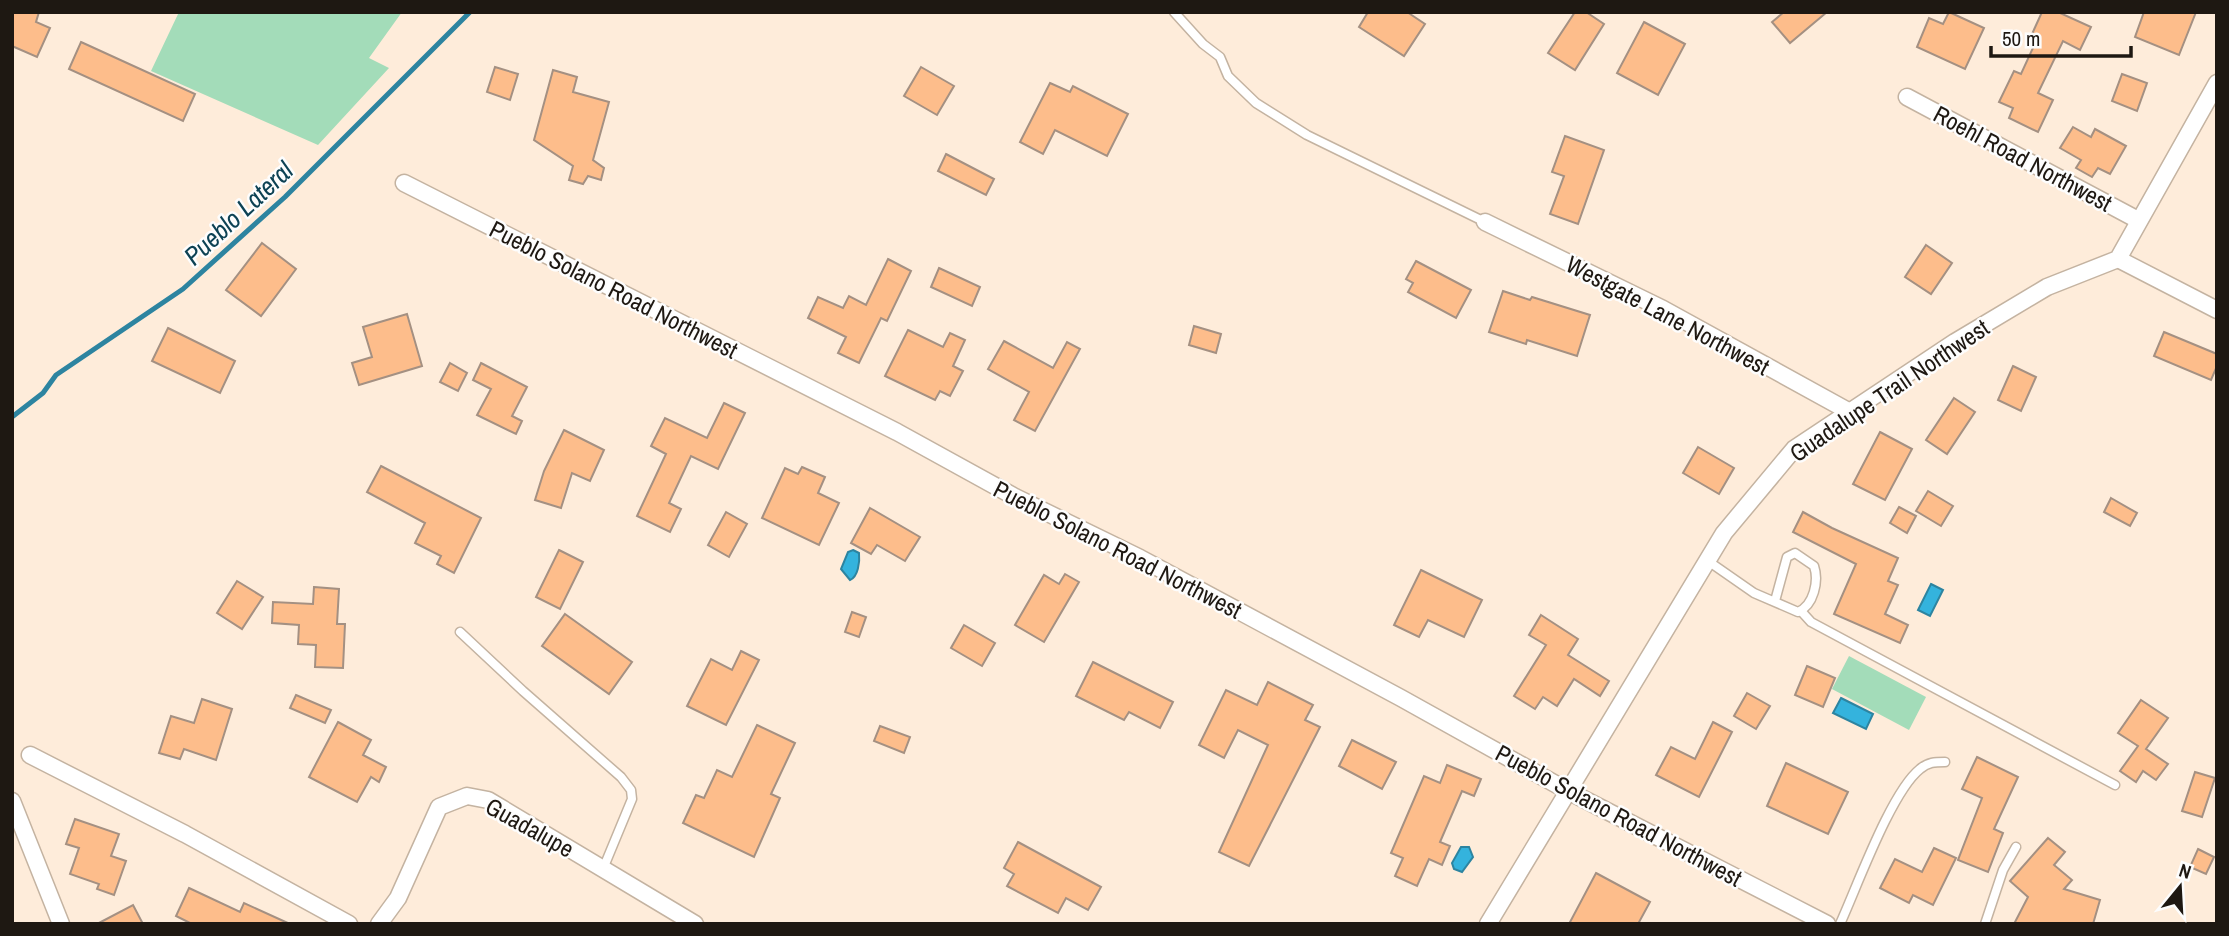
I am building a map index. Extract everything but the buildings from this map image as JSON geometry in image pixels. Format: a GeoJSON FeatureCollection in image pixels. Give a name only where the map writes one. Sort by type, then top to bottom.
{"type":"FeatureCollection","features":[{"type":"Feature","properties":{"kind":"street"},"geometry":{"type":"LineString","coordinates":[[2217,83],[2138,219],[2118,259],[2217,310]]}},
{"type":"Feature","properties":{"kind":"street","name":"Roehl Road Northwest"},"geometry":{"type":"LineString","coordinates":[[1908,97],[2138,219]]}},
{"type":"Feature","properties":{"kind":"street","name":"Pueblo Solano Road Northwest"},"geometry":{"type":"LineString","coordinates":[[404,183],[1140,558],[1390,691],[1568,791],[1827,924]]}},
{"type":"Feature","properties":{"kind":"street","name":"Westgate Lane Northwest"},"geometry":{"type":"LineString","coordinates":[[1485,222],[1663,309],[1850,412]]}},
{"type":"Feature","properties":{"kind":"street","name":"Guadalupe Trail Northwest"},"geometry":{"type":"LineString","coordinates":[[1488,924],[1724,533],[1794,449],[1955,342],[2048,287],[2118,259]]}},
{"type":"Feature","properties":{"kind":"street"},"geometry":{"type":"LineString","coordinates":[[30,755],[186,834],[349,924]]}},
{"type":"Feature","properties":{"kind":"street","name":"Guadalupe"},"geometry":{"type":"LineString","coordinates":[[379,924],[398,898],[439,807],[467,796],[488,800],[695,924]]}},
{"type":"Feature","properties":{"kind":"street"},"geometry":{"type":"LineString","coordinates":[[12,801],[61,924]]}},
{"type":"Feature","properties":{"kind":"lane"},"geometry":{"type":"LineString","coordinates":[[1174,12],[1203,44],[1220,57],[1228,76],[1256,103],[1307,135],[1485,222]]}},
{"type":"Feature","properties":{"kind":"lane"},"geometry":{"type":"LineString","coordinates":[[1775,601],[1783,566],[1787,557],[1795,553],[1815,566],[1817,574],[1809,602],[1801,611]]}},
{"type":"Feature","properties":{"kind":"lane"},"geometry":{"type":"LineString","coordinates":[[1708,561],[1754,593],[1801,611],[1811,622],[2115,785]]}},
{"type":"Feature","properties":{"kind":"lane"},"geometry":{"type":"LineString","coordinates":[[460,632],[621,777],[631,790],[632,799],[603,869]]}},
{"type":"Feature","properties":{"kind":"lane"},"geometry":{"type":"LineString","coordinates":[[1840,924],[1905,786],[1931,761],[1945,762]]}},
{"type":"Feature","properties":{"kind":"lane"},"geometry":{"type":"LineString","coordinates":[[1985,924],[2003,870],[2016,847]]}},
{"type":"Feature","properties":{"kind":"green space"},"geometry":{"type":"Polygon","coordinates":[[[179,12],[402,12],[369,58],[389,68],[318,145],[151,71],[179,12]]]}},
{"type":"Feature","properties":{"kind":"green space"},"geometry":{"type":"Polygon","coordinates":[[[1849,656],[1926,697],[1909,730],[1832,689],[1849,656]]]}},
{"type":"Feature","properties":{"kind":"water"},"geometry":{"type":"Polygon","coordinates":[[[853,550],[859,553],[859,561],[857,573],[850,580],[841,569],[848,552],[853,550]]]}},
{"type":"Feature","properties":{"kind":"water"},"geometry":{"type":"Polygon","coordinates":[[[1931,584],[1943,590],[1930,616],[1918,610],[1931,584]]]}},
{"type":"Feature","properties":{"kind":"water"},"geometry":{"type":"Polygon","coordinates":[[[1841,698],[1873,714],[1866,729],[1833,713],[1841,698]]]}},
{"type":"Feature","properties":{"kind":"water"},"geometry":{"type":"Polygon","coordinates":[[[1461,847],[1469,847],[1473,857],[1462,872],[1454,869],[1452,863],[1461,847]]]}},
{"type":"Feature","properties":{"kind":"waterway","name":"Pueblo Lateral"},"geometry":{"type":"LineString","coordinates":[[12,417],[43,393],[56,375],[183,289],[285,197],[470,12]]}}]}
